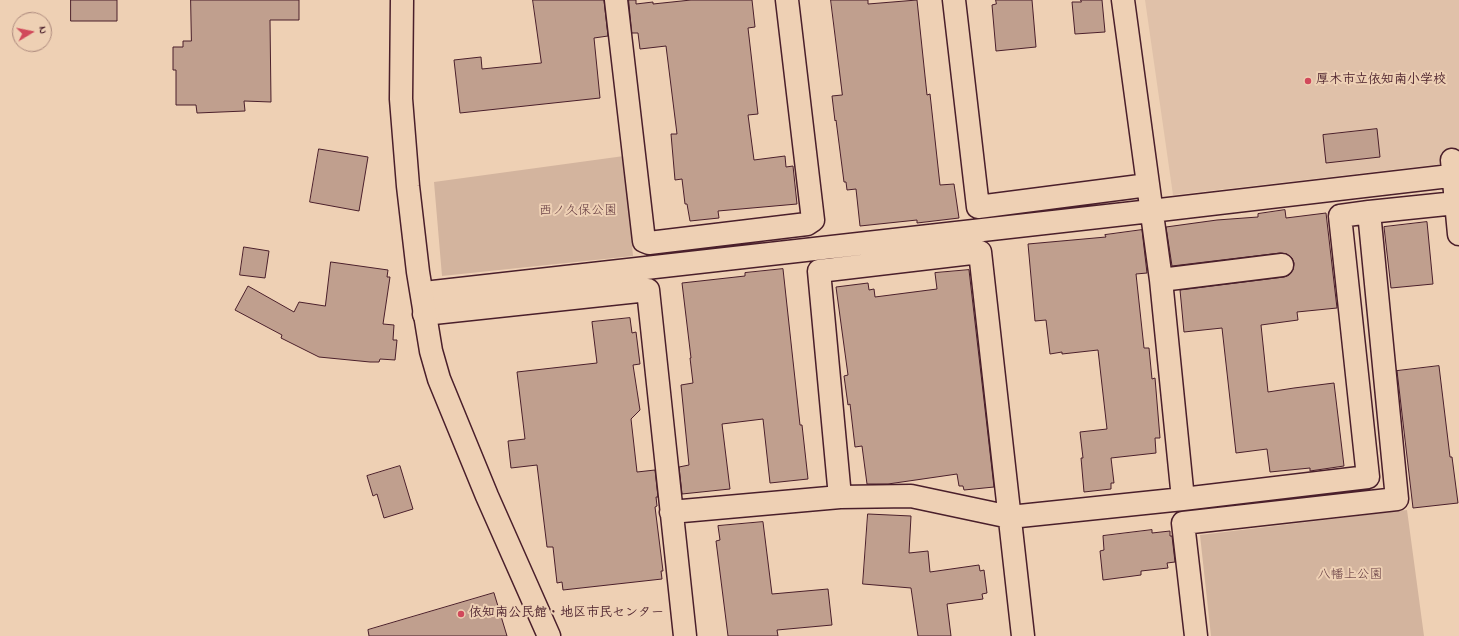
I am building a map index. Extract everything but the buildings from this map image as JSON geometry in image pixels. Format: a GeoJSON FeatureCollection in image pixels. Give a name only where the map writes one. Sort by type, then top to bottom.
{"type":"FeatureCollection","features":[{"type":"Feature","properties":{"kind":"street"},"geometry":{"type":"LineString","coordinates":[[402,0],[401,99],[408,186],[418,272],[431,350],[439,379],[487,496],[549,636]]}},
{"type":"Feature","properties":{"kind":"street"},"geometry":{"type":"LineString","coordinates":[[616,0],[644,241],[649,243],[807,224],[813,220],[788,0]]}},
{"type":"Feature","properties":{"kind":"street"},"geometry":{"type":"LineString","coordinates":[[954,0],[978,207],[1148,185]]}},
{"type":"Feature","properties":{"kind":"street"},"geometry":{"type":"LineString","coordinates":[[1123,0],[1161,280],[1183,499]]}},
{"type":"Feature","properties":{"kind":"street"},"geometry":{"type":"LineString","coordinates":[[433,292],[1151,212],[1455,170],[1459,234]]}},
{"type":"Feature","properties":{"kind":"street"},"geometry":{"type":"LineString","coordinates":[[671,512],[840,497],[911,496],[1010,517],[1368,478],[1340,216],[1456,203]]}},
{"type":"Feature","properties":{"kind":"street"},"geometry":{"type":"LineString","coordinates":[[1196,636],[1182,523],[1397,499],[1369,212]]}},
{"type":"Feature","properties":{"kind":"street"},"geometry":{"type":"LineString","coordinates":[[840,497],[819,271],[980,252],[1023,636]]}},
{"type":"Feature","properties":{"kind":"street"},"geometry":{"type":"LineString","coordinates":[[1161,280],[1282,265]]}},
{"type":"Feature","properties":{"kind":"street"},"geometry":{"type":"LineString","coordinates":[[424,314],[648,290],[685,636]]}},
{"type":"Feature","properties":{"kind":"shaded area","name":"厚木市立依知南小学校"},"geometry":{"type":"Polygon","coordinates":[[[1145,0],[1459,0],[1459,162],[1173,195],[1145,0]]]}},
{"type":"Feature","properties":{"kind":"green space","name":"西ノ久保公園"},"geometry":{"type":"Polygon","coordinates":[[[624,156],[633,256],[442,276],[434,182],[624,156]]]}},
{"type":"Feature","properties":{"kind":"green space","name":"八幡上公園"},"geometry":{"type":"Polygon","coordinates":[[[1407,510],[1424,636],[1211,636],[1200,535],[1407,510]]]}},
{"type":"Feature","properties":{"kind":"place","name":"厚木市立依知南小学校"},"geometry":{"type":"Point","coordinates":[1308,81]}},
{"type":"Feature","properties":{"kind":"place","name":"依知南公民館・地区市民センター"},"geometry":{"type":"Point","coordinates":[461,614]}}]}
